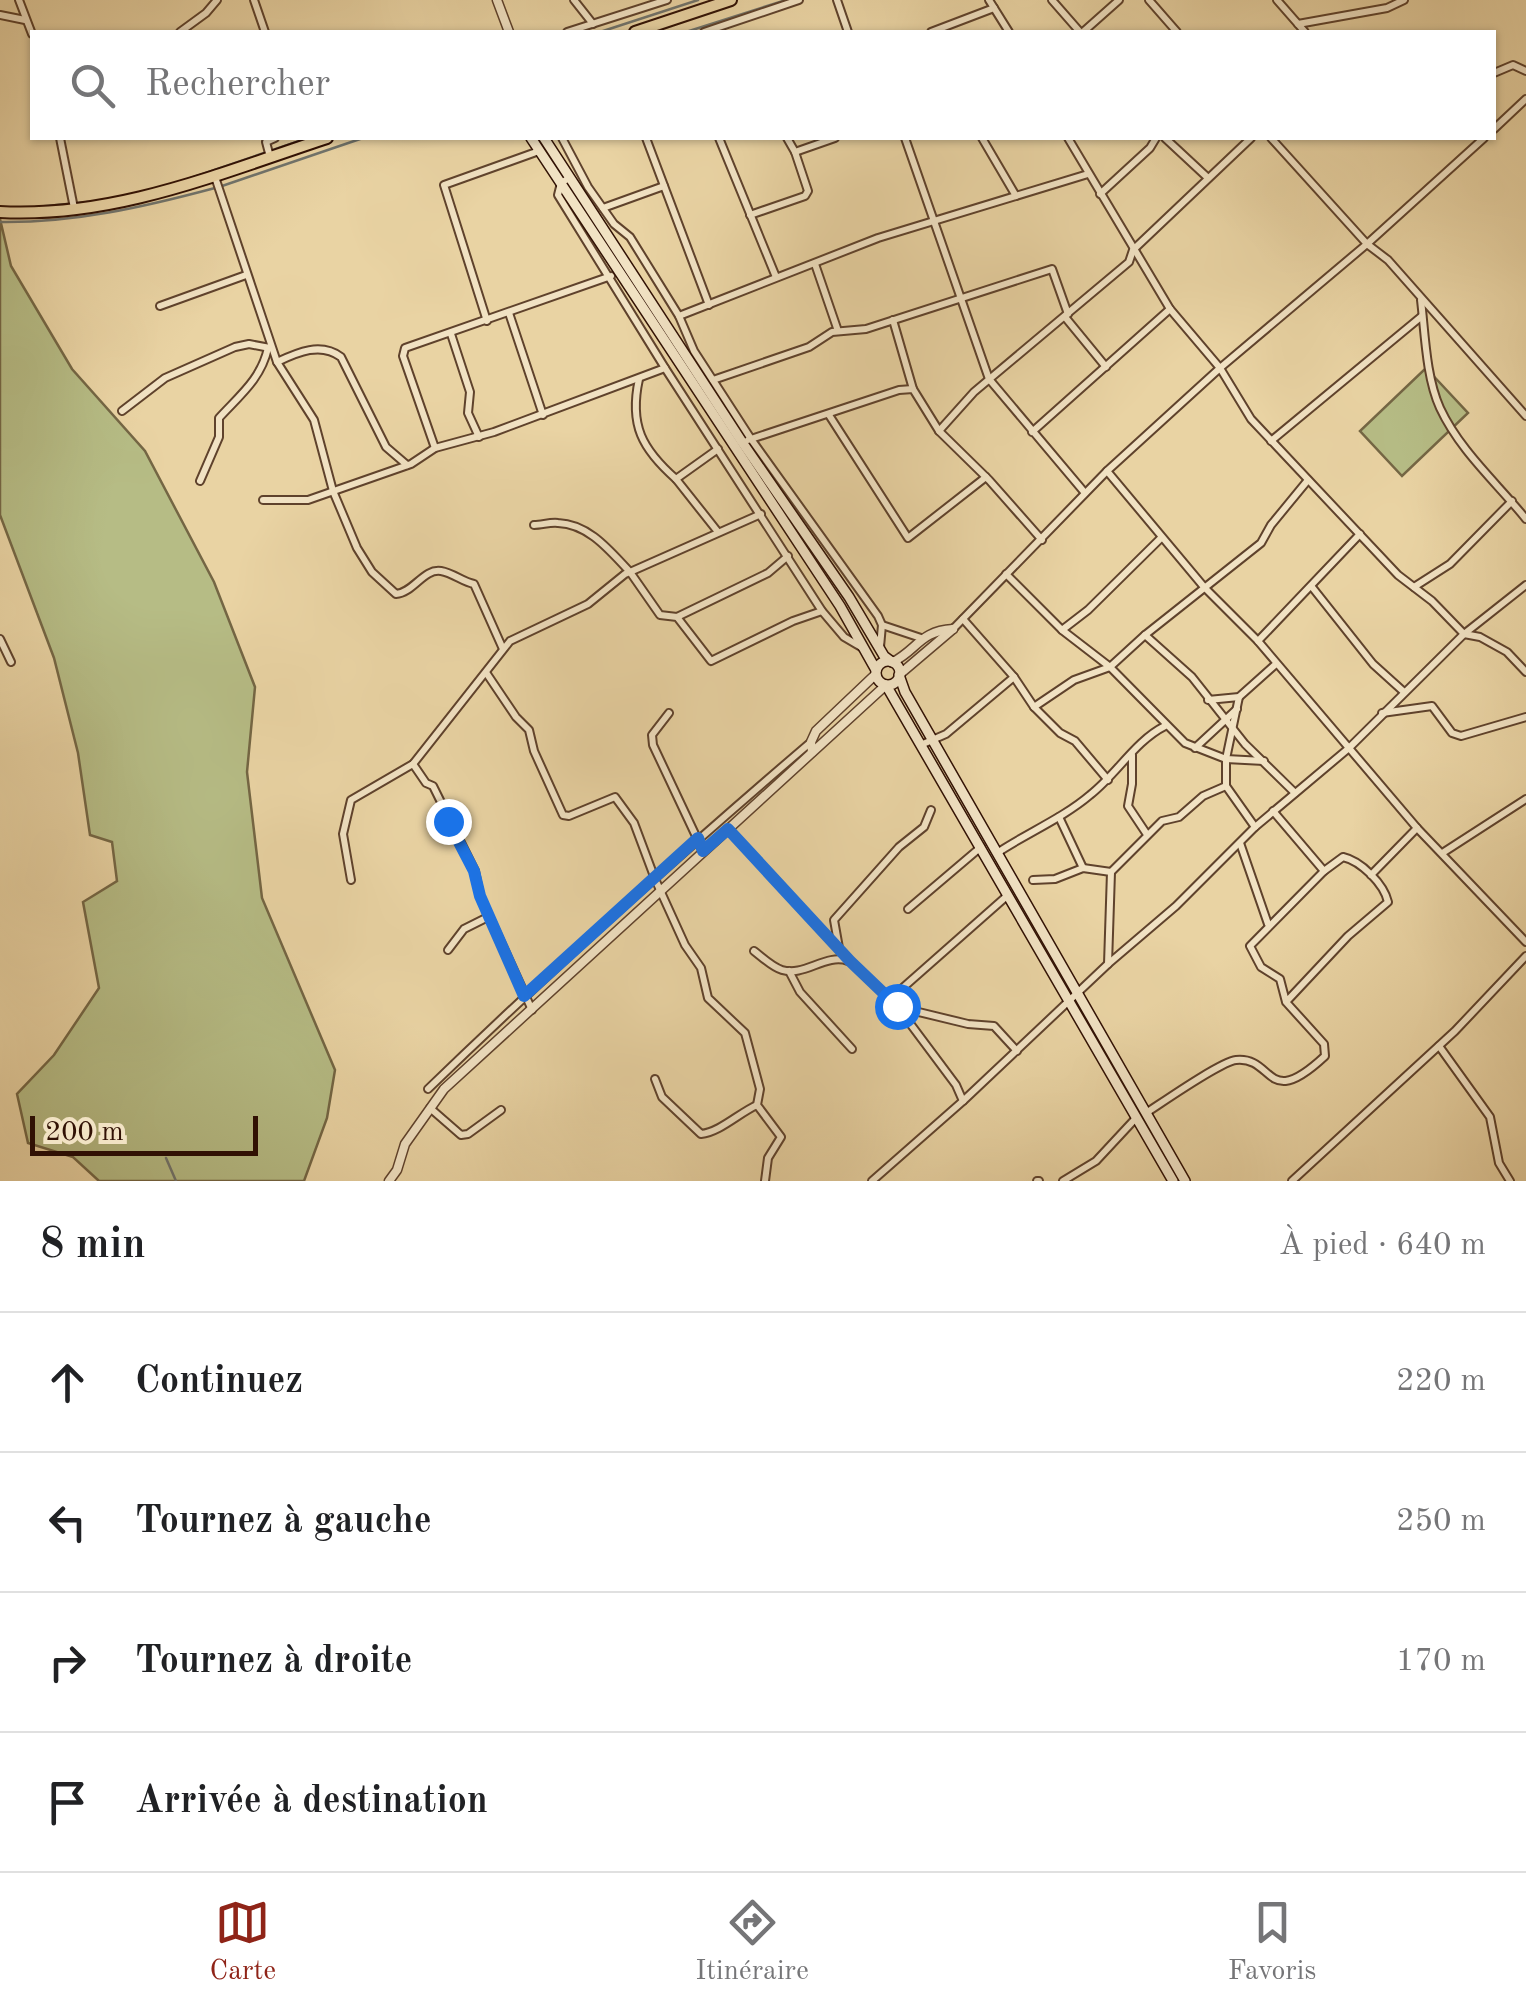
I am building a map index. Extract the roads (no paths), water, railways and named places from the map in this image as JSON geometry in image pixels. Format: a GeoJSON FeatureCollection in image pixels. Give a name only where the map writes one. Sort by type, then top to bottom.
{"type":"FeatureCollection","features":[{"type":"Feature","properties":{"kind":"highway"},"geometry":{"type":"LineString","coordinates":[[640,30],[730,0]]}},
{"type":"Feature","properties":{"kind":"highway"},"geometry":{"type":"LineString","coordinates":[[0,212],[74,209],[126,201],[215,177],[321,140]]}},
{"type":"Feature","properties":{"kind":"main road"},"geometry":{"type":"LineString","coordinates":[[533,140],[747,440],[884,656],[900,674],[904,692],[982,846],[1074,998]]}},
{"type":"Feature","properties":{"kind":"main road"},"geometry":{"type":"LineString","coordinates":[[545,140],[565,180],[840,606],[867,650],[879,682],[886,685],[928,742],[997,853],[1141,1115],[1185,1181]]}},
{"type":"Feature","properties":{"kind":"main road"},"geometry":{"type":"LineString","coordinates":[[840,606],[849,597]]}},
{"type":"Feature","properties":{"kind":"main road"},"geometry":{"type":"LineString","coordinates":[[876,672],[884,662],[892,662]]}},
{"type":"Feature","properties":{"kind":"main road"},"geometry":{"type":"LineString","coordinates":[[886,685],[894,683],[900,674]]}},
{"type":"Feature","properties":{"kind":"main road"},"geometry":{"type":"LineString","coordinates":[[1141,1115],[1173,1181]]}},
{"type":"Feature","properties":{"kind":"street"},"geometry":{"type":"LineString","coordinates":[[183,30],[217,0]]}},
{"type":"Feature","properties":{"kind":"street"},"geometry":{"type":"LineString","coordinates":[[254,0],[263,30]]}},
{"type":"Feature","properties":{"kind":"street"},"geometry":{"type":"LineString","coordinates":[[497,0],[508,30]]}},
{"type":"Feature","properties":{"kind":"street"},"geometry":{"type":"LineString","coordinates":[[574,0],[592,24]]}},
{"type":"Feature","properties":{"kind":"street"},"geometry":{"type":"LineString","coordinates":[[573,30],[668,0]]}},
{"type":"Feature","properties":{"kind":"street"},"geometry":{"type":"LineString","coordinates":[[710,30],[798,0]]}},
{"type":"Feature","properties":{"kind":"street"},"geometry":{"type":"LineString","coordinates":[[837,0],[847,30]]}},
{"type":"Feature","properties":{"kind":"street"},"geometry":{"type":"LineString","coordinates":[[989,0],[1007,30]]}},
{"type":"Feature","properties":{"kind":"street"},"geometry":{"type":"LineString","coordinates":[[1052,0],[1079,30]]}},
{"type":"Feature","properties":{"kind":"street"},"geometry":{"type":"LineString","coordinates":[[1083,30],[1120,0]]}},
{"type":"Feature","properties":{"kind":"street"},"geometry":{"type":"LineString","coordinates":[[1149,0],[1175,30]]}},
{"type":"Feature","properties":{"kind":"street"},"geometry":{"type":"LineString","coordinates":[[1158,10],[1168,0]]}},
{"type":"Feature","properties":{"kind":"street"},"geometry":{"type":"LineString","coordinates":[[1277,0],[1303,30]]}},
{"type":"Feature","properties":{"kind":"street"},"geometry":{"type":"LineString","coordinates":[[1298,24],[1387,8],[1404,0]]}},
{"type":"Feature","properties":{"kind":"street"},"geometry":{"type":"LineString","coordinates":[[22,3],[30,30]]}},
{"type":"Feature","properties":{"kind":"street"},"geometry":{"type":"LineString","coordinates":[[936,30],[994,8]]}},
{"type":"Feature","properties":{"kind":"street"},"geometry":{"type":"LineString","coordinates":[[0,15],[26,20]]}},
{"type":"Feature","properties":{"kind":"street"},"geometry":{"type":"LineString","coordinates":[[1496,73],[1514,65],[1526,70]]}},
{"type":"Feature","properties":{"kind":"street"},"geometry":{"type":"LineString","coordinates":[[1496,126],[1526,99]]}},
{"type":"Feature","properties":{"kind":"street"},"geometry":{"type":"LineString","coordinates":[[60,140],[74,209]]}},
{"type":"Feature","properties":{"kind":"street"},"geometry":{"type":"LineString","coordinates":[[270,140],[266,142],[270,157]]}},
{"type":"Feature","properties":{"kind":"street"},"geometry":{"type":"LineString","coordinates":[[563,140],[614,224],[630,237],[747,440],[868,600],[882,625],[880,647]]}},
{"type":"Feature","properties":{"kind":"street"},"geometry":{"type":"LineString","coordinates":[[647,140],[709,305]]}},
{"type":"Feature","properties":{"kind":"street"},"geometry":{"type":"LineString","coordinates":[[719,140],[776,276]]}},
{"type":"Feature","properties":{"kind":"street"},"geometry":{"type":"LineString","coordinates":[[750,215],[808,192],[789,140]]}},
{"type":"Feature","properties":{"kind":"street"},"geometry":{"type":"LineString","coordinates":[[794,152],[829,140]]}},
{"type":"Feature","properties":{"kind":"street"},"geometry":{"type":"LineString","coordinates":[[906,140],[989,379],[1084,493]]}},
{"type":"Feature","properties":{"kind":"street"},"geometry":{"type":"LineString","coordinates":[[983,140],[1016,196]]}},
{"type":"Feature","properties":{"kind":"street"},"geometry":{"type":"LineString","coordinates":[[1069,140],[1170,309],[1220,368],[1251,419],[1360,534],[1464,634],[1480,637],[1507,652],[1526,672]]}},
{"type":"Feature","properties":{"kind":"street"},"geometry":{"type":"LineString","coordinates":[[1100,194],[1155,140]]}},
{"type":"Feature","properties":{"kind":"street"},"geometry":{"type":"LineString","coordinates":[[1167,140],[1208,178]]}},
{"type":"Feature","properties":{"kind":"street"},"geometry":{"type":"LineString","coordinates":[[939,432],[989,379],[1130,262],[1133,250],[1249,140]]}},
{"type":"Feature","properties":{"kind":"street"},"geometry":{"type":"LineString","coordinates":[[1273,140],[1367,244],[1388,260],[1526,416]]}},
{"type":"Feature","properties":{"kind":"street"},"geometry":{"type":"LineString","coordinates":[[900,674],[953,630],[1107,471],[1482,140]]}},
{"type":"Feature","properties":{"kind":"street"},"geometry":{"type":"LineString","coordinates":[[487,321],[444,185],[540,151]]}},
{"type":"Feature","properties":{"kind":"street"},"geometry":{"type":"LineString","coordinates":[[678,316],[935,219],[1088,174]]}},
{"type":"Feature","properties":{"kind":"street"},"geometry":{"type":"LineString","coordinates":[[215,177],[270,348],[314,420],[334,491],[358,548],[393,592],[401,594],[430,572],[440,571],[474,584],[503,649]]}},
{"type":"Feature","properties":{"kind":"street"},"geometry":{"type":"LineString","coordinates":[[565,180],[558,194],[822,611],[844,637],[867,650]]}},
{"type":"Feature","properties":{"kind":"street"},"geometry":{"type":"LineString","coordinates":[[603,208],[664,186]]}},
{"type":"Feature","properties":{"kind":"street"},"geometry":{"type":"LineString","coordinates":[[815,264],[838,331]]}},
{"type":"Feature","properties":{"kind":"street"},"geometry":{"type":"LineString","coordinates":[[713,380],[809,347],[838,331],[866,329],[1052,269],[1066,315],[1106,367]]}},
{"type":"Feature","properties":{"kind":"street"},"geometry":{"type":"LineString","coordinates":[[160,306],[246,275]]}},
{"type":"Feature","properties":{"kind":"street"},"geometry":{"type":"LineString","coordinates":[[434,448],[402,352],[405,348],[612,276]]}},
{"type":"Feature","properties":{"kind":"street"},"geometry":{"type":"LineString","coordinates":[[1421,299],[1440,407],[1472,456],[1526,519]]}},
{"type":"Feature","properties":{"kind":"street"},"geometry":{"type":"LineString","coordinates":[[1032,432],[1170,309]]}},
{"type":"Feature","properties":{"kind":"street"},"geometry":{"type":"LineString","coordinates":[[509,313],[543,415]]}},
{"type":"Feature","properties":{"kind":"street"},"geometry":{"type":"LineString","coordinates":[[1271,441],[1423,315]]}},
{"type":"Feature","properties":{"kind":"street"},"geometry":{"type":"LineString","coordinates":[[894,320],[913,388],[939,432],[1042,540]]}},
{"type":"Feature","properties":{"kind":"street"},"geometry":{"type":"LineString","coordinates":[[452,334],[470,392],[468,413],[479,437]]}},
{"type":"Feature","properties":{"kind":"street"},"geometry":{"type":"LineString","coordinates":[[122,411],[164,378],[236,347],[249,344],[270,348]]}},
{"type":"Feature","properties":{"kind":"street"},"geometry":{"type":"LineString","coordinates":[[200,481],[219,436],[220,418],[248,390],[270,348]]}},
{"type":"Feature","properties":{"kind":"street"},"geometry":{"type":"LineString","coordinates":[[277,362],[322,348],[340,357],[386,447],[408,466]]}},
{"type":"Feature","properties":{"kind":"street"},"geometry":{"type":"LineString","coordinates":[[263,500],[308,500],[408,466],[434,448],[543,415],[666,368]]}},
{"type":"Feature","properties":{"kind":"street"},"geometry":{"type":"LineString","coordinates":[[640,378],[634,404],[640,433],[651,457],[676,479],[718,532]]}},
{"type":"Feature","properties":{"kind":"street"},"geometry":{"type":"LineString","coordinates":[[747,440],[913,388]]}},
{"type":"Feature","properties":{"kind":"street"},"geometry":{"type":"LineString","coordinates":[[829,415],[908,538],[986,477]]}},
{"type":"Feature","properties":{"kind":"street"},"geometry":{"type":"LineString","coordinates":[[676,479],[718,448]]}},
{"type":"Feature","properties":{"kind":"street"},"geometry":{"type":"LineString","coordinates":[[1107,471],[1161,538],[1258,640],[1418,828],[1526,942]]}},
{"type":"Feature","properties":{"kind":"street"},"geometry":{"type":"LineString","coordinates":[[1034,707],[1074,680],[1110,668],[1260,543],[1308,480]]}},
{"type":"Feature","properties":{"kind":"street"},"geometry":{"type":"LineString","coordinates":[[1414,587],[1450,564],[1512,501]]}},
{"type":"Feature","properties":{"kind":"street"},"geometry":{"type":"LineString","coordinates":[[352,880],[343,834],[351,800],[413,764],[503,649],[528,631],[593,601],[630,572],[761,514]]}},
{"type":"Feature","properties":{"kind":"street"},"geometry":{"type":"LineString","coordinates":[[534,525],[563,523],[601,542],[630,572],[660,615],[677,617],[768,574],[788,556]]}},
{"type":"Feature","properties":{"kind":"street"},"geometry":{"type":"LineString","coordinates":[[1258,640],[1360,534]]}},
{"type":"Feature","properties":{"kind":"street"},"geometry":{"type":"LineString","coordinates":[[1062,630],[1088,610],[1161,538]]}},
{"type":"Feature","properties":{"kind":"street"},"geometry":{"type":"LineString","coordinates":[[1006,574],[1062,630],[1110,668],[1165,726],[1194,748],[1226,759],[1264,761]]}},
{"type":"Feature","properties":{"kind":"street"},"geometry":{"type":"LineString","coordinates":[[872,1181],[1176,906],[1255,827],[1349,748],[1464,634],[1526,584]]}},
{"type":"Feature","properties":{"kind":"street"},"geometry":{"type":"LineString","coordinates":[[1312,587],[1374,664],[1404,692]]}},
{"type":"Feature","properties":{"kind":"street"},"geometry":{"type":"LineString","coordinates":[[677,617],[712,660],[822,611]]}},
{"type":"Feature","properties":{"kind":"street"},"geometry":{"type":"LineString","coordinates":[[963,619],[1014,677],[1034,707],[1056,730],[1075,741],[1108,780]]}},
{"type":"Feature","properties":{"kind":"street"},"geometry":{"type":"LineString","coordinates":[[882,625],[921,638]]}},
{"type":"Feature","properties":{"kind":"street"},"geometry":{"type":"LineString","coordinates":[[892,662],[921,638],[935,631],[953,630]]}},
{"type":"Feature","properties":{"kind":"street"},"geometry":{"type":"LineString","coordinates":[[1145,635],[1192,677],[1224,720],[1295,793]]}},
{"type":"Feature","properties":{"kind":"street"},"geometry":{"type":"LineString","coordinates":[[0,639],[10,662]]}},
{"type":"Feature","properties":{"kind":"street"},"geometry":{"type":"LineString","coordinates":[[1255,827],[1226,786],[1226,759],[1240,697],[1276,664]]}},
{"type":"Feature","properties":{"kind":"street"},"geometry":{"type":"LineString","coordinates":[[389,1181],[397,1170],[404,1144],[444,1089],[728,829],[812,747],[816,731],[876,672]]}},
{"type":"Feature","properties":{"kind":"street"},"geometry":{"type":"LineString","coordinates":[[487,674],[529,730],[534,751],[563,815],[618,798],[634,823],[661,892],[701,968],[708,998],[722,1015],[739,1026],[752,1046],[760,1089],[757,1105],[781,1137],[768,1158],[765,1181]]}},
{"type":"Feature","properties":{"kind":"street"},"geometry":{"type":"LineString","coordinates":[[928,742],[946,734],[1014,677]]}},
{"type":"Feature","properties":{"kind":"street"},"geometry":{"type":"LineString","coordinates":[[428,1089],[698,838],[886,685]]}},
{"type":"Feature","properties":{"kind":"street"},"geometry":{"type":"LineString","coordinates":[[1207,700],[1240,697]]}},
{"type":"Feature","properties":{"kind":"street"},"geometry":{"type":"LineString","coordinates":[[1382,713],[1432,706],[1452,733],[1461,736],[1526,716]]}},
{"type":"Feature","properties":{"kind":"street"},"geometry":{"type":"LineString","coordinates":[[1194,748],[1238,708]]}},
{"type":"Feature","properties":{"kind":"street"},"geometry":{"type":"LineString","coordinates":[[670,713],[652,735],[653,746],[703,851]]}},
{"type":"Feature","properties":{"kind":"street"},"geometry":{"type":"LineString","coordinates":[[997,853],[1059,816],[1108,780],[1144,739],[1165,726]]}},
{"type":"Feature","properties":{"kind":"street"},"geometry":{"type":"LineString","coordinates":[[1132,754],[1128,806],[1146,833]]}},
{"type":"Feature","properties":{"kind":"street"},"geometry":{"type":"LineString","coordinates":[[413,764],[436,792],[532,1010]]}},
{"type":"Feature","properties":{"kind":"street"},"geometry":{"type":"LineString","coordinates":[[1108,964],[1111,872],[1162,821],[1179,817],[1203,796],[1226,786]]}},
{"type":"Feature","properties":{"kind":"street"},"geometry":{"type":"LineString","coordinates":[[1444,852],[1526,799]]}},
{"type":"Feature","properties":{"kind":"street"},"geometry":{"type":"LineString","coordinates":[[840,950],[834,920],[899,847],[924,827],[932,810]]}},
{"type":"Feature","properties":{"kind":"street"},"geometry":{"type":"LineString","coordinates":[[1273,811],[1324,872]]}},
{"type":"Feature","properties":{"kind":"street"},"geometry":{"type":"LineString","coordinates":[[1059,816],[1083,868]]}},
{"type":"Feature","properties":{"kind":"street"},"geometry":{"type":"LineString","coordinates":[[1371,875],[1418,828]]}},
{"type":"Feature","properties":{"kind":"street"},"geometry":{"type":"LineString","coordinates":[[728,829],[897,1006],[956,1085],[963,1101]]}},
{"type":"Feature","properties":{"kind":"street"},"geometry":{"type":"LineString","coordinates":[[1240,843],[1268,926]]}},
{"type":"Feature","properties":{"kind":"street"},"geometry":{"type":"LineString","coordinates":[[908,909],[982,846]]}},
{"type":"Feature","properties":{"kind":"street"},"geometry":{"type":"LineString","coordinates":[[1062,1181],[1096,1161],[1141,1115],[1228,1062],[1246,1060],[1272,1078],[1284,1081],[1305,1074],[1325,1056],[1326,1050],[1286,1002],[1280,979],[1261,967],[1250,946],[1324,872],[1348,856],[1371,875],[1386,893],[1388,902],[1348,936],[1286,1002]]}},
{"type":"Feature","properties":{"kind":"street"},"geometry":{"type":"LineString","coordinates":[[1033,880],[1055,878],[1083,868],[1111,872]]}},
{"type":"Feature","properties":{"kind":"street"},"geometry":{"type":"LineString","coordinates":[[890,1000],[1009,894]]}},
{"type":"Feature","properties":{"kind":"street"},"geometry":{"type":"LineString","coordinates":[[448,950],[464,929],[488,917]]}},
{"type":"Feature","properties":{"kind":"street"},"geometry":{"type":"LineString","coordinates":[[754,951],[789,972],[834,958],[850,961]]}},
{"type":"Feature","properties":{"kind":"street"},"geometry":{"type":"LineString","coordinates":[[1292,1181],[1439,1046],[1526,956]]}},
{"type":"Feature","properties":{"kind":"street"},"geometry":{"type":"LineString","coordinates":[[789,972],[800,992],[852,1048]]}},
{"type":"Feature","properties":{"kind":"street"},"geometry":{"type":"LineString","coordinates":[[897,1006],[968,1024],[994,1026],[1017,1050]]}},
{"type":"Feature","properties":{"kind":"street"},"geometry":{"type":"LineString","coordinates":[[1439,1046],[1490,1117],[1499,1163],[1510,1181]]}},
{"type":"Feature","properties":{"kind":"street"},"geometry":{"type":"LineString","coordinates":[[655,1079],[662,1097],[701,1134],[712,1133],[737,1113],[757,1105]]}},
{"type":"Feature","properties":{"kind":"street"},"geometry":{"type":"LineString","coordinates":[[429,1107],[460,1135],[468,1134],[500,1110]]}},
{"type":"Feature","properties":{"kind":"waterway"},"geometry":{"type":"LineString","coordinates":[[606,30],[698,0]]}},
{"type":"Feature","properties":{"kind":"waterway"},"geometry":{"type":"LineString","coordinates":[[692,30],[786,0]]}},
{"type":"Feature","properties":{"kind":"waterway"},"geometry":{"type":"LineString","coordinates":[[179,182],[302,140]]}},
{"type":"Feature","properties":{"kind":"waterway"},"geometry":{"type":"LineString","coordinates":[[222,186],[357,140]]}},
{"type":"Feature","properties":{"kind":"waterway"},"geometry":{"type":"LineString","coordinates":[[0,222],[55,220],[109,212],[215,188]]}},
{"type":"Feature","properties":{"kind":"waterway"},"geometry":{"type":"LineString","coordinates":[[36,207],[88,202]]}},
{"type":"Feature","properties":{"kind":"waterway"},"geometry":{"type":"LineString","coordinates":[[166,1158],[176,1181]]}}]}
